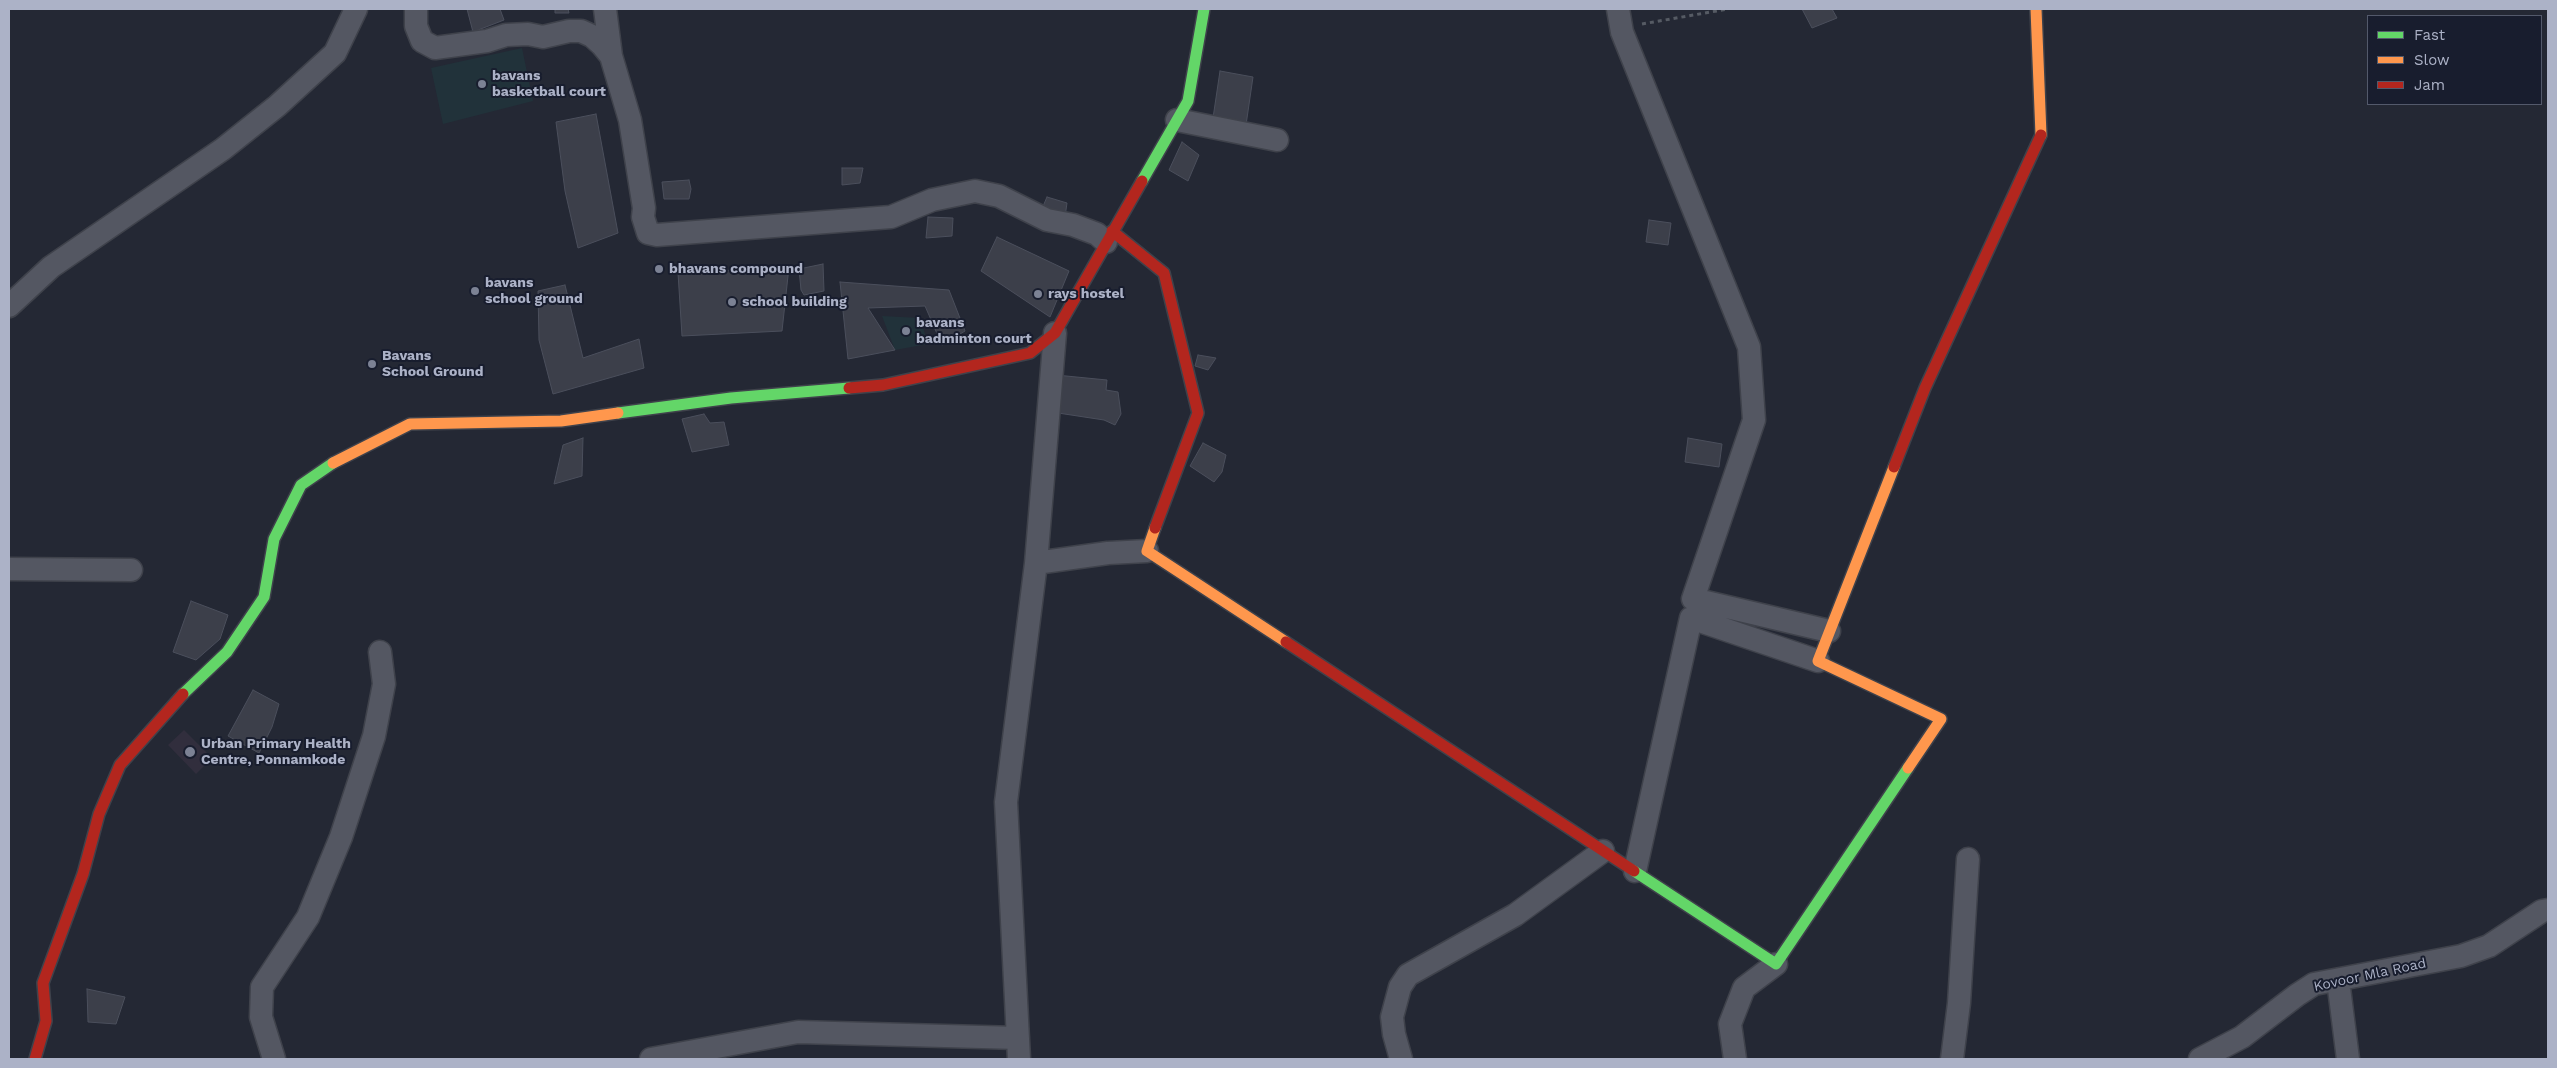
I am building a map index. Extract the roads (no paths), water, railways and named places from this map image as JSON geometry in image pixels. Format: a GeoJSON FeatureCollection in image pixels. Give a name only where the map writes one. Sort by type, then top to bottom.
{"type":"FeatureCollection","features":[{"type":"Feature","properties":{"kind":"street"},"geometry":{"type":"LineString","coordinates":[[9,306],[51,267],[223,149],[277,106],[335,53],[356,9]]}},
{"type":"Feature","properties":{"kind":"street"},"geometry":{"type":"LineString","coordinates":[[416,9],[416,26],[422,42],[435,48],[487,41],[506,35],[528,34],[543,37],[569,31],[580,31],[592,36],[611,56]]}},
{"type":"Feature","properties":{"kind":"street"},"geometry":{"type":"LineString","coordinates":[[605,9],[611,56],[630,120],[644,208],[643,217],[648,232],[657,235],[883,218],[932,200],[975,191],[999,196],[1047,220],[1109,236],[1164,273],[1198,413],[1147,551]]}},
{"type":"Feature","properties":{"kind":"street"},"geometry":{"type":"LineString","coordinates":[[35,1059],[46,1021],[43,982],[83,874],[99,814],[120,765],[178,698],[227,652],[264,597],[274,540],[301,485],[342,457],[410,424],[561,421],[731,398],[883,384],[1030,353],[1055,333],[1188,101],[1204,9]]}},
{"type":"Feature","properties":{"kind":"street"},"geometry":{"type":"LineString","coordinates":[[1818,661],[1925,388],[2041,136],[2036,9]]}},
{"type":"Feature","properties":{"kind":"street"},"geometry":{"type":"LineString","coordinates":[[1619,19],[1748,347],[1754,420],[1693,598],[1829,631]]}},
{"type":"Feature","properties":{"kind":"street"},"geometry":{"type":"LineString","coordinates":[[1177,120],[1277,140]]}},
{"type":"Feature","properties":{"kind":"street"},"geometry":{"type":"LineString","coordinates":[[651,1059],[798,1032],[1019,1048],[1006,802],[1036,562],[1055,333]]}},
{"type":"Feature","properties":{"kind":"street"},"geometry":{"type":"LineString","coordinates":[[1036,562],[1108,553],[1147,551],[1776,964]]}},
{"type":"Feature","properties":{"kind":"street"},"geometry":{"type":"LineString","coordinates":[[9,569],[131,570]]}},
{"type":"Feature","properties":{"kind":"street"},"geometry":{"type":"LineString","coordinates":[[1634,871],[1691,618],[1818,661],[1941,719],[1776,964],[1744,988],[1730,1024],[1735,1059]]}},
{"type":"Feature","properties":{"kind":"street"},"geometry":{"type":"LineString","coordinates":[[274,1059],[261,1017],[262,986],[308,917],[341,837],[374,736],[384,684],[380,652]]}},
{"type":"Feature","properties":{"kind":"street"},"geometry":{"type":"LineString","coordinates":[[1401,1059],[1394,1034],[1392,1017],[1396,998],[1408,975],[1515,915],[1602,851]]}},
{"type":"Feature","properties":{"kind":"street"},"geometry":{"type":"LineString","coordinates":[[1952,1059],[1960,1003],[1968,859]]}},
{"type":"Feature","properties":{"kind":"street","name":"Kovoor Mla Road"},"geometry":{"type":"LineString","coordinates":[[2200,1059],[2242,1037],[2297,994],[2314,984],[2461,956],[2490,946],[2542,911],[2548,910]]}},
{"type":"Feature","properties":{"kind":"street"},"geometry":{"type":"LineString","coordinates":[[2338,980],[2348,1059]]}},
{"type":"Feature","properties":{"kind":"place","name":"bavans basketball court"},"geometry":{"type":"Point","coordinates":[482,84]}},
{"type":"Feature","properties":{"kind":"place","name":"bhavans compound"},"geometry":{"type":"Point","coordinates":[659,269]}},
{"type":"Feature","properties":{"kind":"place","name":"bavans school ground"},"geometry":{"type":"Point","coordinates":[475,291]}},
{"type":"Feature","properties":{"kind":"place","name":"rays hostel"},"geometry":{"type":"Point","coordinates":[1038,294]}},
{"type":"Feature","properties":{"kind":"place","name":"school building"},"geometry":{"type":"Point","coordinates":[732,302]}},
{"type":"Feature","properties":{"kind":"place","name":"bavans badminton court"},"geometry":{"type":"Point","coordinates":[906,331]}},
{"type":"Feature","properties":{"kind":"place","name":"Bavans School Ground"},"geometry":{"type":"Point","coordinates":[372,364]}},
{"type":"Feature","properties":{"kind":"place","name":"Urban Primary Health Centre, Ponnamkode"},"geometry":{"type":"Point","coordinates":[190,752]}}]}
